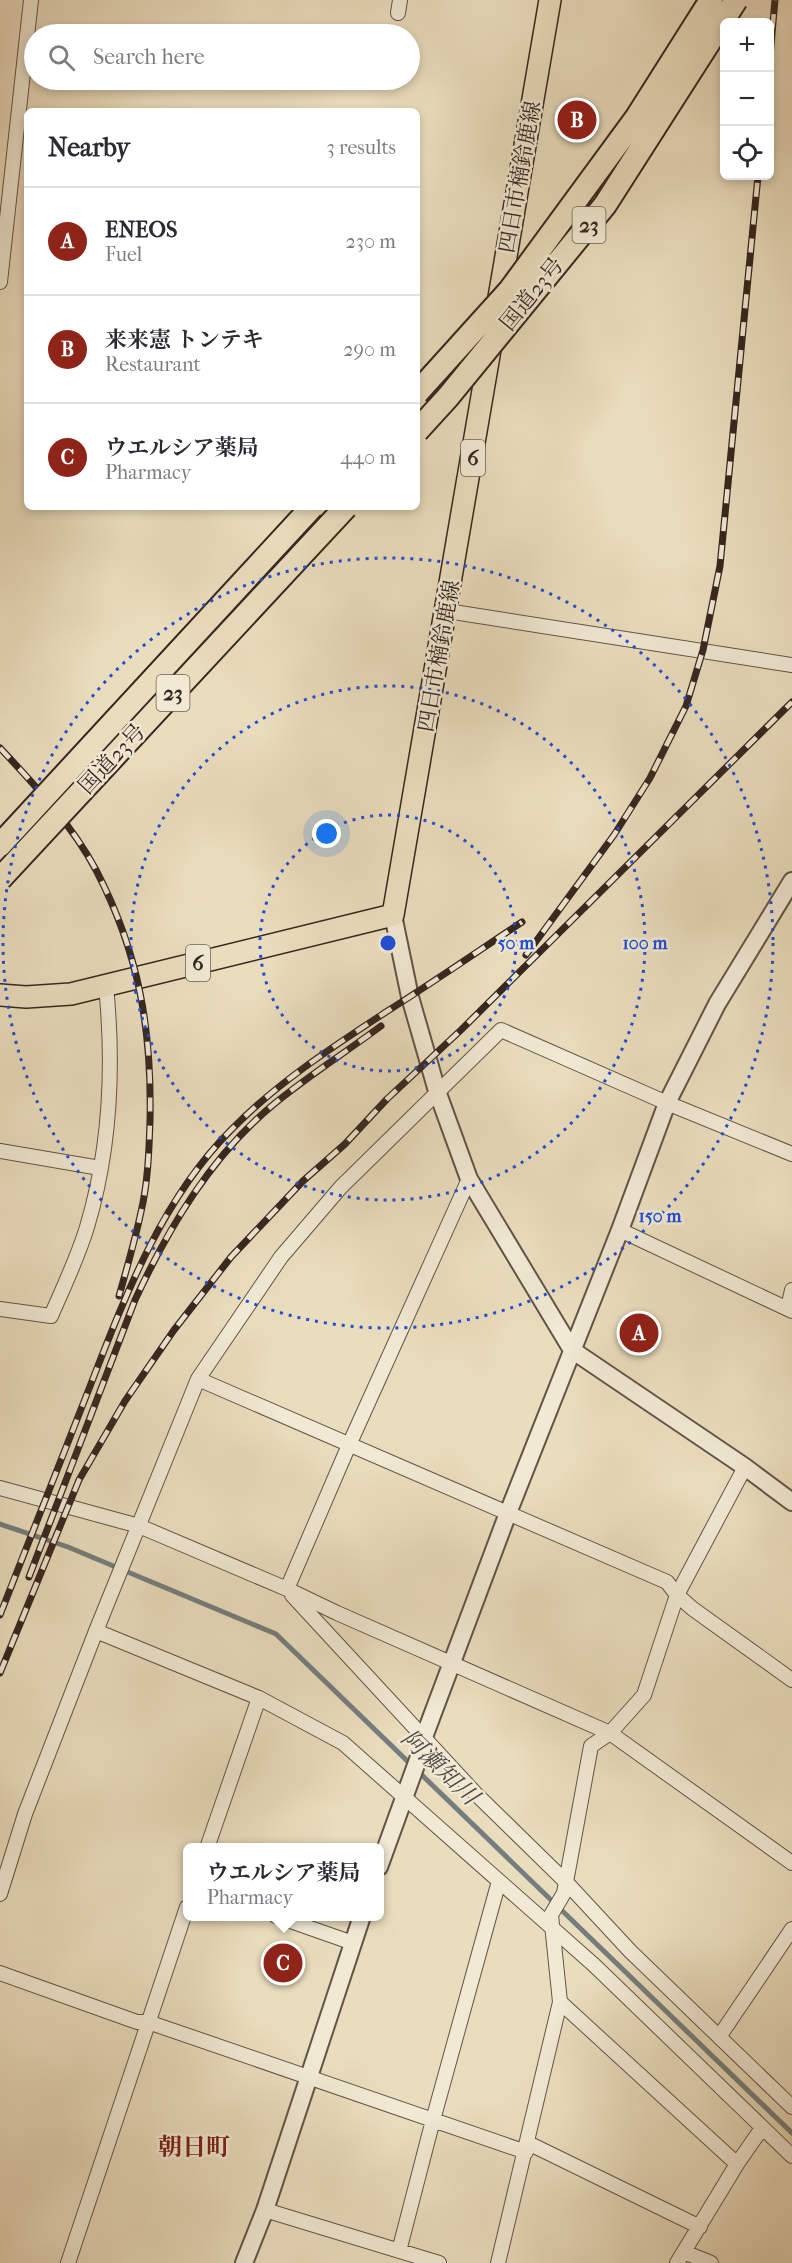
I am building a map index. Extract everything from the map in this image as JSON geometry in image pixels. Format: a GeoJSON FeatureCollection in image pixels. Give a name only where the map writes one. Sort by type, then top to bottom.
{"type":"FeatureCollection","features":[{"type":"Feature","properties":{"kind":"highway","name":"国道23号"},"geometry":{"type":"LineString","coordinates":[[420,390],[510,290],[637,117],[711,0]]}},
{"type":"Feature","properties":{"kind":"highway","name":"国道23号"},"geometry":{"type":"LineString","coordinates":[[420,428],[448,397],[605,205],[736,0]]}},
{"type":"Feature","properties":{"kind":"highway","name":"国道23号"},"geometry":{"type":"LineString","coordinates":[[0,845],[309,510]]}},
{"type":"Feature","properties":{"kind":"highway","name":"国道23号"},"geometry":{"type":"LineString","coordinates":[[0,879],[343,510]]}},
{"type":"Feature","properties":{"kind":"main road","name":"四日市楠鈴鹿線"},"geometry":{"type":"LineString","coordinates":[[393,915],[447,611],[550,0]]}},
{"type":"Feature","properties":{"kind":"main road","name":"6"},"geometry":{"type":"LineString","coordinates":[[0,995],[26,997],[71,994],[393,915]]}},
{"type":"Feature","properties":{"kind":"street"},"geometry":{"type":"LineString","coordinates":[[28,24],[31,0]]}},
{"type":"Feature","properties":{"kind":"street"},"geometry":{"type":"LineString","coordinates":[[0,282],[24,64]]}},
{"type":"Feature","properties":{"kind":"street"},"geometry":{"type":"LineString","coordinates":[[447,611],[792,665]]}},
{"type":"Feature","properties":{"kind":"street"},"geometry":{"type":"LineString","coordinates":[[384,1852],[424,1737],[508,1513],[620,1230],[667,1103],[717,1004],[792,881]]}},
{"type":"Feature","properties":{"kind":"street"},"geometry":{"type":"LineString","coordinates":[[393,915],[410,997],[437,1091],[469,1179],[572,1350],[745,1467],[792,1502]]}},
{"type":"Feature","properties":{"kind":"street"},"geometry":{"type":"LineString","coordinates":[[0,1309],[51,1316],[72,1270],[87,1227],[100,1168],[108,1108],[106,986]]}},
{"type":"Feature","properties":{"kind":"street"},"geometry":{"type":"LineString","coordinates":[[0,1894],[25,1814],[98,1625],[198,1379],[281,1257],[341,1187],[501,1030],[667,1103],[792,1154]]}},
{"type":"Feature","properties":{"kind":"street"},"geometry":{"type":"LineString","coordinates":[[0,1151],[100,1168]]}},
{"type":"Feature","properties":{"kind":"street"},"geometry":{"type":"LineString","coordinates":[[287,1589],[469,1179]]}},
{"type":"Feature","properties":{"kind":"street"},"geometry":{"type":"LineString","coordinates":[[620,1230],[790,1310],[792,1290]]}},
{"type":"Feature","properties":{"kind":"street"},"geometry":{"type":"LineString","coordinates":[[198,1379],[667,1582],[677,1595],[792,1680]]}},
{"type":"Feature","properties":{"kind":"street"},"geometry":{"type":"LineString","coordinates":[[498,2263],[560,2002],[551,1922],[565,1888],[591,1746],[610,1733],[644,1695],[677,1595],[745,1467]]}},
{"type":"Feature","properties":{"kind":"street"},"geometry":{"type":"LineString","coordinates":[[0,1488],[139,1526],[287,1589],[610,1733],[792,1863]]}},
{"type":"Feature","properties":{"kind":"street"},"geometry":{"type":"LineString","coordinates":[[287,1589],[565,1888],[792,2107]]}},
{"type":"Feature","properties":{"kind":"street"},"geometry":{"type":"LineString","coordinates":[[98,1625],[259,1698],[343,1743],[406,1788],[499,1881],[551,1922],[792,2156]]}},
{"type":"Feature","properties":{"kind":"street"},"geometry":{"type":"LineString","coordinates":[[209,1843],[259,1698]]}},
{"type":"Feature","properties":{"kind":"street"},"geometry":{"type":"LineString","coordinates":[[399,2251],[499,1881]]}},
{"type":"Feature","properties":{"kind":"street"},"geometry":{"type":"LineString","coordinates":[[68,2263],[183,1919]]}},
{"type":"Feature","properties":{"kind":"street"},"geometry":{"type":"LineString","coordinates":[[288,1921],[353,1943]]}},
{"type":"Feature","properties":{"kind":"street"},"geometry":{"type":"LineString","coordinates":[[244,2263],[265,2210],[361,1921]]}},
{"type":"Feature","properties":{"kind":"street"},"geometry":{"type":"LineString","coordinates":[[719,2037],[792,1929]]}},
{"type":"Feature","properties":{"kind":"street"},"geometry":{"type":"LineString","coordinates":[[0,1973],[137,2022],[148,2022],[433,2120],[527,2147],[700,2227]]}},
{"type":"Feature","properties":{"kind":"street"},"geometry":{"type":"LineString","coordinates":[[560,2002],[737,2164]]}},
{"type":"Feature","properties":{"kind":"street"},"geometry":{"type":"LineString","coordinates":[[711,2263],[680,2258],[737,2164],[762,2128]]}},
{"type":"Feature","properties":{"kind":"street"},"geometry":{"type":"LineString","coordinates":[[265,2210],[439,2263]]}},
{"type":"Feature","properties":{"kind":"waterway","name":"阿瀬知川"},"geometry":{"type":"LineString","coordinates":[[0,1524],[68,1547],[276,1634],[792,2133]]}},
{"type":"Feature","properties":{"kind":"railway"},"geometry":{"type":"LineString","coordinates":[[773,18],[775,0]]}},
{"type":"Feature","properties":{"kind":"railway"},"geometry":{"type":"LineString","coordinates":[[526,955],[614,835],[650,778],[686,706],[703,650],[720,566],[758,180]]}},
{"type":"Feature","properties":{"kind":"railway"},"geometry":{"type":"LineString","coordinates":[[0,1673],[79,1480],[125,1401],[174,1330],[231,1257],[303,1181],[345,1144],[387,1099],[461,1030],[792,702]]}},
{"type":"Feature","properties":{"kind":"railway"},"geometry":{"type":"LineString","coordinates":[[0,748],[64,821],[96,870],[123,931],[140,992],[150,1087],[149,1155],[141,1212],[119,1296]]}},
{"type":"Feature","properties":{"kind":"railway"},"geometry":{"type":"LineString","coordinates":[[0,1615],[128,1292],[162,1222],[205,1159],[249,1113],[305,1067],[522,922]]}},
{"type":"Feature","properties":{"kind":"railway"},"geometry":{"type":"LineString","coordinates":[[29,1577],[135,1300],[177,1220],[211,1170],[251,1124],[287,1094],[381,1026]]}},
{"type":"Feature","properties":{"kind":"place","name":"来来憲 トンテキ"},"geometry":{"type":"Point","coordinates":[577,120]}},
{"type":"Feature","properties":{"kind":"place","name":"ENEOS"},"geometry":{"type":"Point","coordinates":[639,1333]}},
{"type":"Feature","properties":{"kind":"place","name":"ウエルシア薬局"},"geometry":{"type":"Point","coordinates":[283,1963]}},
{"type":"Feature","properties":{"kind":"district","name":"朝日町"},"geometry":{"type":"Point","coordinates":[194,2147]}}]}
